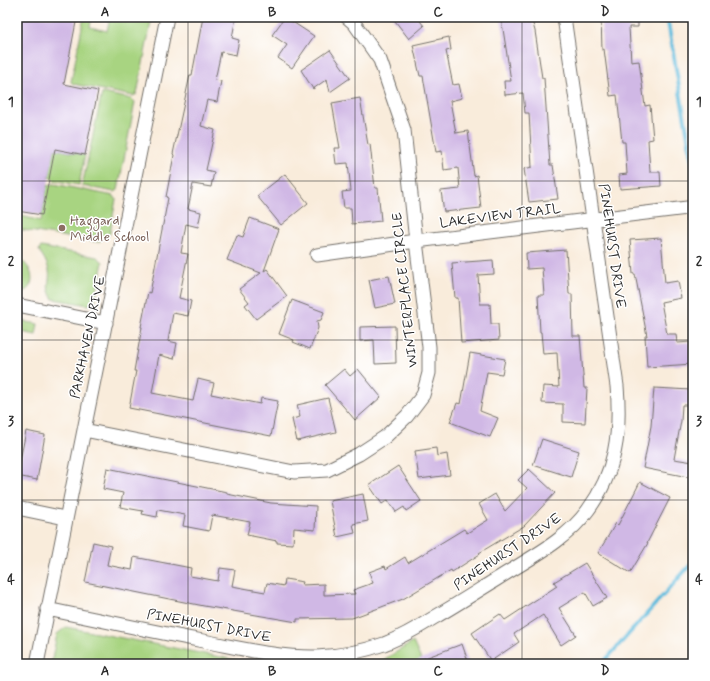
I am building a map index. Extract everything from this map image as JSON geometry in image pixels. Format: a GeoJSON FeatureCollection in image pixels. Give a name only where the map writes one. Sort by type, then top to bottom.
{"type":"FeatureCollection","features":[{"type":"Feature","properties":{"kind":"street","name":"PARKHAVEN DRIVE"},"geometry":{"type":"LineString","coordinates":[[37,664],[65,518],[106,323],[167,17]]}},
{"type":"Feature","properties":{"kind":"street","name":"WINTERPLACE CIRCLE"},"geometry":{"type":"LineString","coordinates":[[84,430],[294,472],[327,470],[359,454],[385,437],[407,416],[423,395],[429,373],[429,347],[404,130],[380,60],[354,23],[347,17]]}},
{"type":"Feature","properties":{"kind":"street","name":"PINEHURST DRIVE"},"geometry":{"type":"LineString","coordinates":[[47,609],[244,649],[287,656],[318,657],[336,655],[360,651],[403,636],[469,597],[550,545],[576,524],[588,510],[608,474],[618,432],[619,412],[617,386],[564,17]]}},
{"type":"Feature","properties":{"kind":"street","name":"LAKEVIEW TRAIL"},"geometry":{"type":"LineString","coordinates":[[317,255],[416,241],[687,208]]}},
{"type":"Feature","properties":{"kind":"street"},"geometry":{"type":"LineString","coordinates":[[17,304],[106,323]]}},
{"type":"Feature","properties":{"kind":"street"},"geometry":{"type":"LineString","coordinates":[[17,508],[65,518]]}},
{"type":"Feature","properties":{"kind":"green space"},"geometry":{"type":"Polygon","coordinates":[[[84,17],[92,17],[90,27],[107,31],[110,17],[152,17],[137,94],[133,96],[73,84],[71,82],[84,17]]]}},
{"type":"Feature","properties":{"kind":"green space"},"geometry":{"type":"Polygon","coordinates":[[[102,93],[132,99],[135,102],[118,190],[115,192],[82,186],[102,93]]]}},
{"type":"Feature","properties":{"kind":"green space"},"geometry":{"type":"Polygon","coordinates":[[[55,149],[85,155],[79,185],[54,180],[49,177],[55,149]]]}},
{"type":"Feature","properties":{"kind":"green space"},"geometry":{"type":"Polygon","coordinates":[[[54,184],[114,196],[116,199],[110,233],[108,236],[98,242],[17,229],[17,215],[41,221],[47,186],[54,184]]]}},
{"type":"Feature","properties":{"kind":"green space"},"geometry":{"type":"Polygon","coordinates":[[[41,247],[97,257],[103,262],[95,301],[89,305],[53,299],[48,287],[49,270],[39,250],[41,247]]]}},
{"type":"Feature","properties":{"kind":"green space"},"geometry":{"type":"Polygon","coordinates":[[[17,259],[26,265],[32,278],[29,287],[25,291],[17,290],[17,259]]]}},
{"type":"Feature","properties":{"kind":"green space"},"geometry":{"type":"Polygon","coordinates":[[[17,320],[38,324],[36,335],[17,331],[17,320]]]}},
{"type":"Feature","properties":{"kind":"green space"},"geometry":{"type":"Polygon","coordinates":[[[66,627],[256,664],[51,664],[57,634],[66,627]]]}},
{"type":"Feature","properties":{"kind":"green space"},"geometry":{"type":"Polygon","coordinates":[[[413,642],[423,664],[349,664],[383,660],[413,642]]]}},
{"type":"Feature","properties":{"kind":"building"},"geometry":{"type":"Polygon","coordinates":[[[17,17],[77,17],[64,84],[98,91],[85,155],[55,149],[42,215],[17,211],[17,17]]]}},
{"type":"Feature","properties":{"kind":"building"},"geometry":{"type":"Polygon","coordinates":[[[203,17],[236,17],[232,38],[239,40],[236,55],[221,52],[215,80],[221,81],[217,102],[207,100],[201,126],[215,130],[206,170],[214,172],[211,187],[193,184],[188,209],[201,212],[198,227],[186,224],[181,253],[188,254],[179,298],[191,301],[188,316],[173,313],[168,341],[177,343],[174,359],[159,355],[152,393],[193,401],[198,379],[214,383],[211,394],[260,404],[261,398],[278,401],[271,436],[129,408],[136,371],[134,371],[141,327],[148,292],[150,293],[168,198],[166,197],[173,154],[190,75],[192,75],[203,17]]]}},
{"type":"Feature","properties":{"kind":"building"},"geometry":{"type":"Polygon","coordinates":[[[285,17],[314,36],[292,68],[278,58],[287,45],[272,35],[285,17]]]}},
{"type":"Feature","properties":{"kind":"building"},"geometry":{"type":"Polygon","coordinates":[[[392,17],[417,17],[424,26],[409,39],[392,17]]]}},
{"type":"Feature","properties":{"kind":"building"},"geometry":{"type":"Polygon","coordinates":[[[500,17],[531,17],[535,31],[542,78],[544,78],[550,165],[553,165],[558,199],[529,202],[524,169],[532,167],[529,113],[525,113],[523,93],[505,95],[504,81],[511,81],[500,17]]]}},
{"type":"Feature","properties":{"kind":"building"},"geometry":{"type":"Polygon","coordinates":[[[601,17],[638,17],[638,27],[629,27],[631,62],[639,61],[645,106],[650,105],[653,139],[648,140],[650,172],[660,172],[661,186],[620,189],[619,175],[627,174],[625,142],[622,142],[617,95],[610,96],[604,49],[602,50],[601,17]]]}},
{"type":"Feature","properties":{"kind":"building"},"geometry":{"type":"Polygon","coordinates":[[[449,37],[451,50],[446,51],[453,85],[459,84],[462,98],[450,101],[456,133],[468,131],[474,176],[477,175],[481,208],[444,212],[441,191],[460,189],[458,168],[444,170],[442,151],[436,152],[423,76],[420,76],[413,45],[449,37]]]}},
{"type":"Feature","properties":{"kind":"building"},"geometry":{"type":"Polygon","coordinates":[[[330,50],[350,78],[330,92],[327,79],[313,89],[301,70],[330,50]]]}},
{"type":"Feature","properties":{"kind":"building"},"geometry":{"type":"Polygon","coordinates":[[[360,98],[368,145],[370,144],[375,188],[378,188],[381,221],[352,224],[351,208],[344,208],[342,192],[351,191],[348,163],[336,164],[334,148],[340,148],[332,103],[360,98]]]}},
{"type":"Feature","properties":{"kind":"building"},"geometry":{"type":"Polygon","coordinates":[[[285,174],[308,203],[281,225],[257,196],[285,174]]]}},
{"type":"Feature","properties":{"kind":"building"},"geometry":{"type":"Polygon","coordinates":[[[250,218],[279,229],[264,271],[267,269],[287,296],[256,319],[245,305],[249,302],[239,289],[261,273],[227,260],[237,235],[243,237],[250,218]]]}},
{"type":"Feature","properties":{"kind":"building"},"geometry":{"type":"Polygon","coordinates":[[[661,238],[665,283],[678,281],[681,298],[661,302],[667,334],[676,334],[677,343],[691,342],[693,364],[647,367],[645,336],[647,336],[635,274],[633,274],[630,240],[661,238]]]}},
{"type":"Feature","properties":{"kind":"building"},"geometry":{"type":"Polygon","coordinates":[[[566,250],[569,294],[572,294],[573,336],[580,336],[584,388],[587,388],[585,423],[563,422],[563,404],[542,403],[543,386],[559,387],[557,353],[543,354],[538,295],[544,295],[542,268],[527,269],[526,253],[566,250]]]}},
{"type":"Feature","properties":{"kind":"building"},"geometry":{"type":"Polygon","coordinates":[[[493,260],[494,274],[478,275],[480,304],[490,304],[491,324],[498,324],[499,340],[461,343],[458,298],[455,298],[452,263],[493,260]]]}},
{"type":"Feature","properties":{"kind":"building"},"geometry":{"type":"Polygon","coordinates":[[[389,276],[395,304],[375,308],[369,280],[389,276]]]}},
{"type":"Feature","properties":{"kind":"building"},"geometry":{"type":"Polygon","coordinates":[[[292,300],[324,312],[321,320],[317,321],[318,328],[310,349],[279,334],[292,300]]]}},
{"type":"Feature","properties":{"kind":"building"},"geometry":{"type":"Polygon","coordinates":[[[395,326],[396,363],[375,364],[374,340],[360,341],[360,327],[395,326]]]}},
{"type":"Feature","properties":{"kind":"building"},"geometry":{"type":"Polygon","coordinates":[[[470,353],[505,359],[502,374],[487,372],[480,411],[498,418],[490,437],[450,422],[457,403],[461,404],[470,353]]]}},
{"type":"Feature","properties":{"kind":"building"},"geometry":{"type":"Polygon","coordinates":[[[344,369],[350,376],[358,369],[381,397],[355,420],[325,385],[344,369]]]}},
{"type":"Feature","properties":{"kind":"building"},"geometry":{"type":"Polygon","coordinates":[[[654,388],[691,390],[690,405],[682,405],[681,421],[674,459],[693,462],[693,478],[643,468],[651,426],[654,388]]]}},
{"type":"Feature","properties":{"kind":"building"},"geometry":{"type":"Polygon","coordinates":[[[328,398],[336,432],[297,441],[292,419],[300,417],[297,405],[328,398]]]}},
{"type":"Feature","properties":{"kind":"building"},"geometry":{"type":"Polygon","coordinates":[[[26,431],[45,435],[37,480],[17,476],[26,431]]]}},
{"type":"Feature","properties":{"kind":"building"},"geometry":{"type":"Polygon","coordinates":[[[542,439],[579,451],[571,477],[533,465],[542,439]]]}},
{"type":"Feature","properties":{"kind":"building"},"geometry":{"type":"Polygon","coordinates":[[[436,448],[437,456],[447,454],[450,475],[419,479],[415,451],[436,448]]]}},
{"type":"Feature","properties":{"kind":"building"},"geometry":{"type":"Polygon","coordinates":[[[398,466],[421,501],[406,511],[404,507],[396,512],[388,500],[382,504],[369,485],[398,466]]]}},
{"type":"Feature","properties":{"kind":"building"},"geometry":{"type":"Polygon","coordinates":[[[107,468],[227,492],[227,494],[271,503],[316,506],[315,530],[294,528],[293,544],[277,543],[277,541],[247,535],[250,522],[212,515],[209,531],[183,526],[185,515],[158,510],[157,517],[142,514],[143,511],[120,507],[123,493],[103,489],[107,468]]]}},
{"type":"Feature","properties":{"kind":"building"},"geometry":{"type":"Polygon","coordinates":[[[529,469],[555,493],[524,526],[479,553],[480,554],[452,572],[451,570],[403,599],[352,618],[297,619],[297,622],[204,606],[85,582],[93,542],[111,546],[107,565],[132,570],[134,557],[191,568],[190,576],[218,581],[220,568],[235,570],[232,586],[265,592],[267,583],[284,586],[285,579],[303,582],[302,585],[324,584],[324,595],[355,594],[353,590],[373,583],[369,572],[385,566],[386,569],[405,557],[408,563],[464,529],[467,533],[488,520],[479,504],[495,494],[505,511],[527,488],[518,480],[529,469]]]}},
{"type":"Feature","properties":{"kind":"building"},"geometry":{"type":"Polygon","coordinates":[[[640,482],[670,498],[648,543],[630,573],[598,553],[616,523],[618,525],[640,482]]]}},
{"type":"Feature","properties":{"kind":"building"},"geometry":{"type":"Polygon","coordinates":[[[363,494],[368,521],[353,524],[355,533],[337,537],[330,501],[363,494]]]}},
{"type":"Feature","properties":{"kind":"building"},"geometry":{"type":"Polygon","coordinates":[[[585,563],[607,598],[593,606],[585,592],[559,608],[576,635],[561,645],[543,615],[514,634],[519,642],[491,661],[472,633],[500,614],[505,620],[557,586],[554,582],[585,563]]]}},
{"type":"Feature","properties":{"kind":"building"},"geometry":{"type":"Polygon","coordinates":[[[462,644],[469,664],[412,664],[412,663],[462,644]]]}},
{"type":"Feature","properties":{"kind":"waterway"},"geometry":{"type":"LineString","coordinates":[[667,17],[693,166]]}},
{"type":"Feature","properties":{"kind":"waterway"},"geometry":{"type":"LineString","coordinates":[[602,664],[693,562]]}},
{"type":"Feature","properties":{"kind":"place","name":"Haggard Middle School"},"geometry":{"type":"Point","coordinates":[62,228]}}]}
